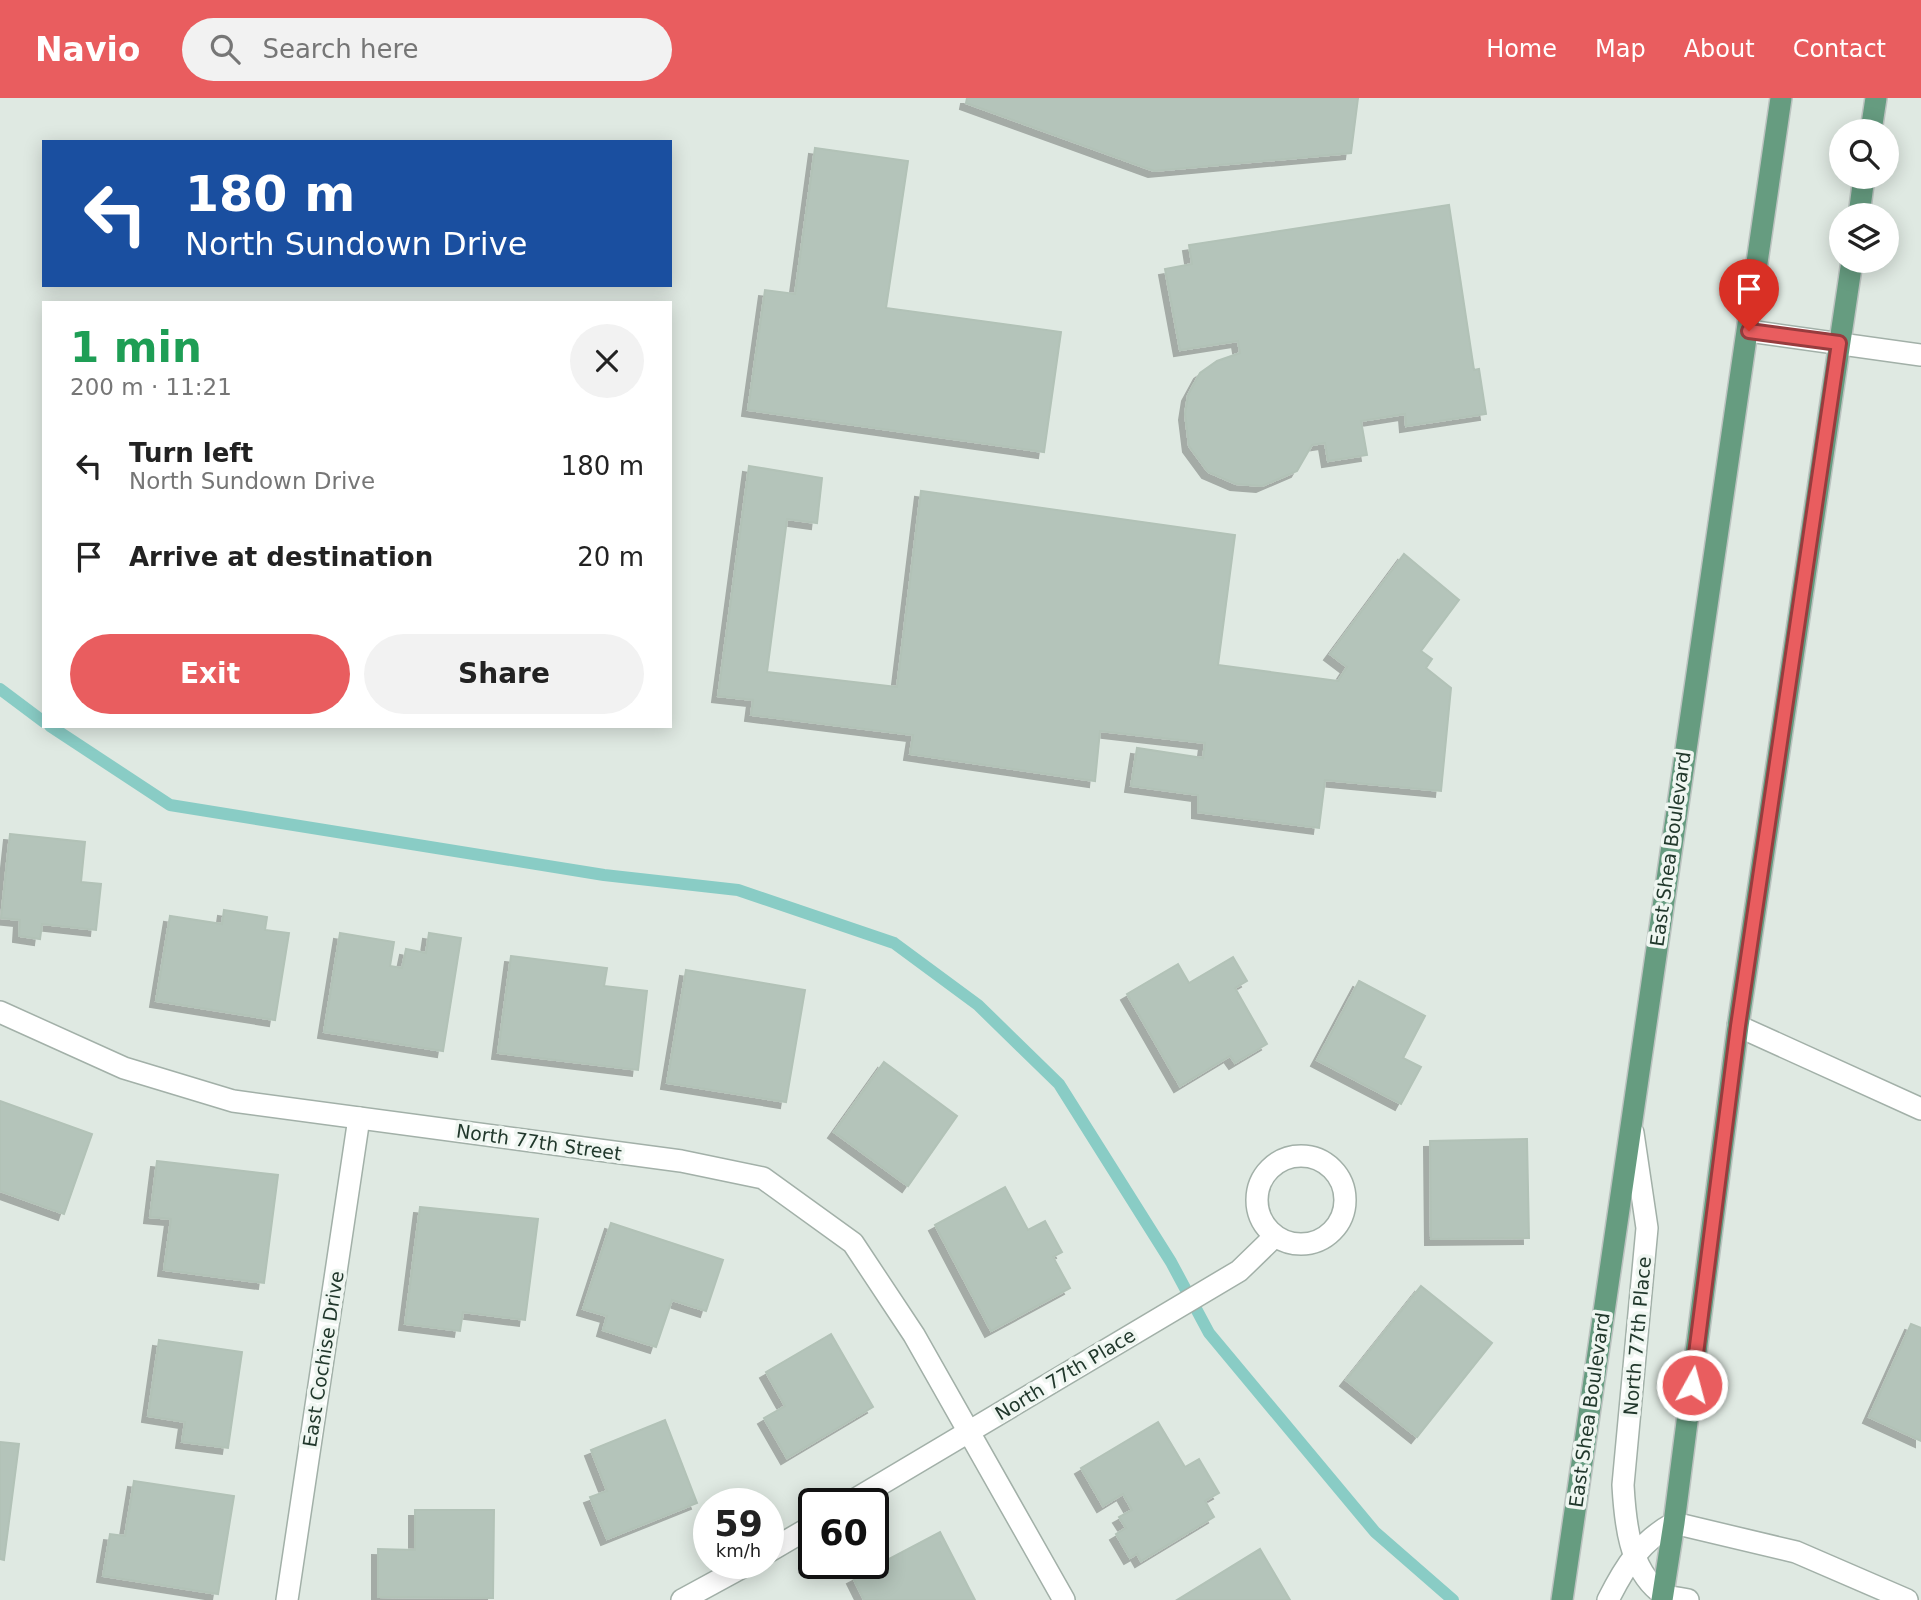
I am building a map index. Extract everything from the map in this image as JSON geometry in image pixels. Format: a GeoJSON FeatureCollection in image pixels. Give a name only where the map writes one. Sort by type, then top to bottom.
{"type":"FeatureCollection","features":[{"type":"Feature","properties":{"kind":"main road","name":"East Shea Boulevard"},"geometry":{"type":"LineString","coordinates":[[1562,1600],[1630,1117],[1782,98]]}},
{"type":"Feature","properties":{"kind":"main road"},"geometry":{"type":"LineString","coordinates":[[1873,119],[1877,98]]}},
{"type":"Feature","properties":{"kind":"main road"},"geometry":{"type":"LineString","coordinates":[[1662,1598],[1738,1026],[1850,273]]}},
{"type":"Feature","properties":{"kind":"street"},"geometry":{"type":"LineString","coordinates":[[1749,331],[1921,355]]}},
{"type":"Feature","properties":{"kind":"street","name":"North 77th Street"},"geometry":{"type":"LineString","coordinates":[[0,1012],[124,1068],[233,1101],[681,1161],[763,1178],[853,1243],[914,1335],[966,1433],[1064,1600]]}},
{"type":"Feature","properties":{"kind":"street"},"geometry":{"type":"LineString","coordinates":[[1738,1026],[1921,1109]]}},
{"type":"Feature","properties":{"kind":"street","name":"North 77th Place"},"geometry":{"type":"LineString","coordinates":[[1630,1117],[1647,1228],[1623,1485],[1625,1520],[1635,1555],[1645,1576],[1662,1598]]}},
{"type":"Feature","properties":{"kind":"street","name":"East Cochise Drive"},"geometry":{"type":"LineString","coordinates":[[287,1600],[359,1118]]}},
{"type":"Feature","properties":{"kind":"street"},"geometry":{"type":"LineString","coordinates":[[1292,1156],[1316,1158],[1329,1166],[1345,1192],[1344,1212],[1338,1225],[1320,1241],[1306,1245],[1288,1243],[1275,1237],[1265,1227],[1257,1210],[1257,1192],[1261,1178],[1269,1168],[1292,1156]]}},
{"type":"Feature","properties":{"kind":"street","name":"North 77th Place"},"geometry":{"type":"LineString","coordinates":[[874,1488],[1240,1271],[1275,1237]]}},
{"type":"Feature","properties":{"kind":"street"},"geometry":{"type":"LineString","coordinates":[[1608,1600],[1635,1555],[1651,1536],[1674,1523],[1796,1552],[1907,1600]]}},
{"type":"Feature","properties":{"kind":"street"},"geometry":{"type":"LineString","coordinates":[[682,1600],[721,1579]]}},
{"type":"Feature","properties":{"kind":"street"},"geometry":{"type":"LineString","coordinates":[[1662,1598],[1688,1600]]}},
{"type":"Feature","properties":{"kind":"building"},"geometry":{"type":"Polygon","coordinates":[[[967,98],[1358,98],[1351,153],[1154,171],[966,103],[967,98]]]}},
{"type":"Feature","properties":{"kind":"building"},"geometry":{"type":"Polygon","coordinates":[[[815,148],[908,161],[886,308],[1061,332],[1044,452],[748,410],[765,290],[795,294],[815,148]]]}},
{"type":"Feature","properties":{"kind":"building"},"geometry":{"type":"Polygon","coordinates":[[[1449,205],[1474,370],[1479,369],[1486,414],[1406,426],[1405,414],[1361,421],[1367,455],[1328,461],[1325,443],[1312,445],[1297,471],[1262,486],[1236,484],[1208,472],[1189,446],[1185,414],[1188,395],[1200,373],[1217,361],[1240,353],[1238,341],[1180,350],[1165,269],[1192,264],[1189,245],[1449,205]]]}},
{"type":"Feature","properties":{"kind":"building"},"geometry":{"type":"Polygon","coordinates":[[[749,466],[822,478],[817,523],[787,519],[767,672],[897,687],[921,491],[1235,535],[1218,665],[1338,681],[1347,667],[1330,654],[1404,554],[1459,600],[1421,651],[1432,659],[1426,668],[1451,688],[1441,791],[1325,780],[1319,828],[1198,812],[1198,795],[1131,786],[1137,748],[1203,758],[1205,743],[1100,731],[1095,781],[910,754],[913,735],[751,715],[753,700],[718,696],[749,466]]]}},
{"type":"Feature","properties":{"kind":"building"},"geometry":{"type":"Polygon","coordinates":[[[10,834],[85,842],[81,882],[101,884],[96,930],[42,924],[40,939],[19,936],[20,920],[1,918],[10,834]]]}},
{"type":"Feature","properties":{"kind":"building"},"geometry":{"type":"Polygon","coordinates":[[[224,910],[267,917],[265,930],[289,933],[275,1020],[156,1001],[170,916],[222,924],[224,910]]]}},
{"type":"Feature","properties":{"kind":"building"},"geometry":{"type":"Polygon","coordinates":[[[340,933],[394,942],[390,966],[402,968],[406,949],[426,953],[429,933],[461,938],[443,1051],[324,1032],[340,933]]]}},
{"type":"Feature","properties":{"kind":"building"},"geometry":{"type":"Polygon","coordinates":[[[511,956],[607,968],[604,986],[647,991],[638,1070],[498,1053],[511,956]]]}},
{"type":"Feature","properties":{"kind":"building"},"geometry":{"type":"Polygon","coordinates":[[[1233,957],[1247,981],[1235,988],[1267,1044],[1235,1063],[1230,1056],[1180,1086],[1127,994],[1178,964],[1189,983],[1233,957]]]}},
{"type":"Feature","properties":{"kind":"building"},"geometry":{"type":"Polygon","coordinates":[[[686,970],[805,990],[786,1102],[667,1083],[686,970]]]}},
{"type":"Feature","properties":{"kind":"building"},"geometry":{"type":"Polygon","coordinates":[[[1359,981],[1425,1016],[1403,1058],[1421,1067],[1401,1104],[1317,1060],[1359,981]]]}},
{"type":"Feature","properties":{"kind":"building"},"geometry":{"type":"Polygon","coordinates":[[[884,1062],[957,1116],[908,1186],[834,1132],[884,1062]]]}},
{"type":"Feature","properties":{"kind":"building"},"geometry":{"type":"Polygon","coordinates":[[[0,1101],[92,1134],[64,1214],[0,1191],[0,1101]]]}},
{"type":"Feature","properties":{"kind":"building"},"geometry":{"type":"Polygon","coordinates":[[[1527,1139],[1529,1238],[1431,1239],[1430,1141],[1527,1139]]]}},
{"type":"Feature","properties":{"kind":"building"},"geometry":{"type":"Polygon","coordinates":[[[157,1161],[278,1175],[264,1283],[164,1270],[171,1219],[150,1217],[157,1161]]]}},
{"type":"Feature","properties":{"kind":"building"},"geometry":{"type":"Polygon","coordinates":[[[1005,1187],[1028,1230],[1045,1221],[1062,1252],[1053,1257],[1070,1288],[991,1331],[935,1225],[1005,1187]]]}},
{"type":"Feature","properties":{"kind":"building"},"geometry":{"type":"Polygon","coordinates":[[[420,1207],[538,1219],[525,1320],[463,1312],[460,1331],[405,1324],[420,1207]]]}},
{"type":"Feature","properties":{"kind":"building"},"geometry":{"type":"Polygon","coordinates":[[[611,1223],[723,1260],[706,1311],[672,1300],[656,1347],[603,1330],[607,1316],[583,1309],[611,1223]]]}},
{"type":"Feature","properties":{"kind":"building"},"geometry":{"type":"Polygon","coordinates":[[[1421,1286],[1492,1343],[1417,1437],[1346,1380],[1421,1286]]]}},
{"type":"Feature","properties":{"kind":"building"},"geometry":{"type":"Polygon","coordinates":[[[1911,1324],[1921,1328],[1921,1441],[1869,1417],[1911,1324]]]}},
{"type":"Feature","properties":{"kind":"building"},"geometry":{"type":"Polygon","coordinates":[[[831,1334],[873,1407],[787,1458],[764,1418],[785,1406],[766,1372],[831,1334]]]}},
{"type":"Feature","properties":{"kind":"building"},"geometry":{"type":"Polygon","coordinates":[[[159,1340],[242,1352],[228,1448],[182,1442],[185,1422],[148,1416],[159,1340]]]}},
{"type":"Feature","properties":{"kind":"building"},"geometry":{"type":"Polygon","coordinates":[[[665,1420],[693,1493],[693,1505],[607,1539],[590,1497],[607,1491],[591,1450],[665,1420]]]}},
{"type":"Feature","properties":{"kind":"building"},"geometry":{"type":"Polygon","coordinates":[[[1158,1422],[1185,1467],[1199,1459],[1219,1493],[1205,1501],[1214,1517],[1141,1561],[1137,1554],[1130,1558],[1116,1534],[1126,1528],[1119,1517],[1132,1510],[1123,1494],[1103,1506],[1081,1468],[1158,1422]]]}},
{"type":"Feature","properties":{"kind":"building"},"geometry":{"type":"Polygon","coordinates":[[[0,1442],[19,1444],[4,1560],[0,1559],[0,1442]]]}},
{"type":"Feature","properties":{"kind":"building"},"geometry":{"type":"Polygon","coordinates":[[[134,1481],[234,1496],[218,1594],[103,1576],[110,1534],[125,1536],[134,1481]]]}},
{"type":"Feature","properties":{"kind":"building"},"geometry":{"type":"Polygon","coordinates":[[[415,1510],[494,1510],[493,1598],[378,1597],[378,1549],[415,1550],[415,1510]]]}},
{"type":"Feature","properties":{"kind":"building"},"geometry":{"type":"Polygon","coordinates":[[[940,1532],[975,1600],[864,1600],[854,1579],[889,1579],[889,1559],[940,1532]]]}},
{"type":"Feature","properties":{"kind":"building"},"geometry":{"type":"Polygon","coordinates":[[[1260,1549],[1290,1600],[1177,1600],[1260,1549]]]}},
{"type":"Feature","properties":{"kind":"waterway"},"geometry":{"type":"LineString","coordinates":[[0,689],[42,720]]}},
{"type":"Feature","properties":{"kind":"waterway"},"geometry":{"type":"LineString","coordinates":[[53,728],[170,805],[604,875],[738,890],[894,943],[978,1005],[1059,1084],[1171,1262],[1209,1333],[1375,1532],[1453,1600]]}},
{"type":"Feature","properties":{"kind":"route"},"geometry":{"type":"LineString","coordinates":[[1692,1385],[1738,1026],[1839,343],[1749,331]]}}]}
